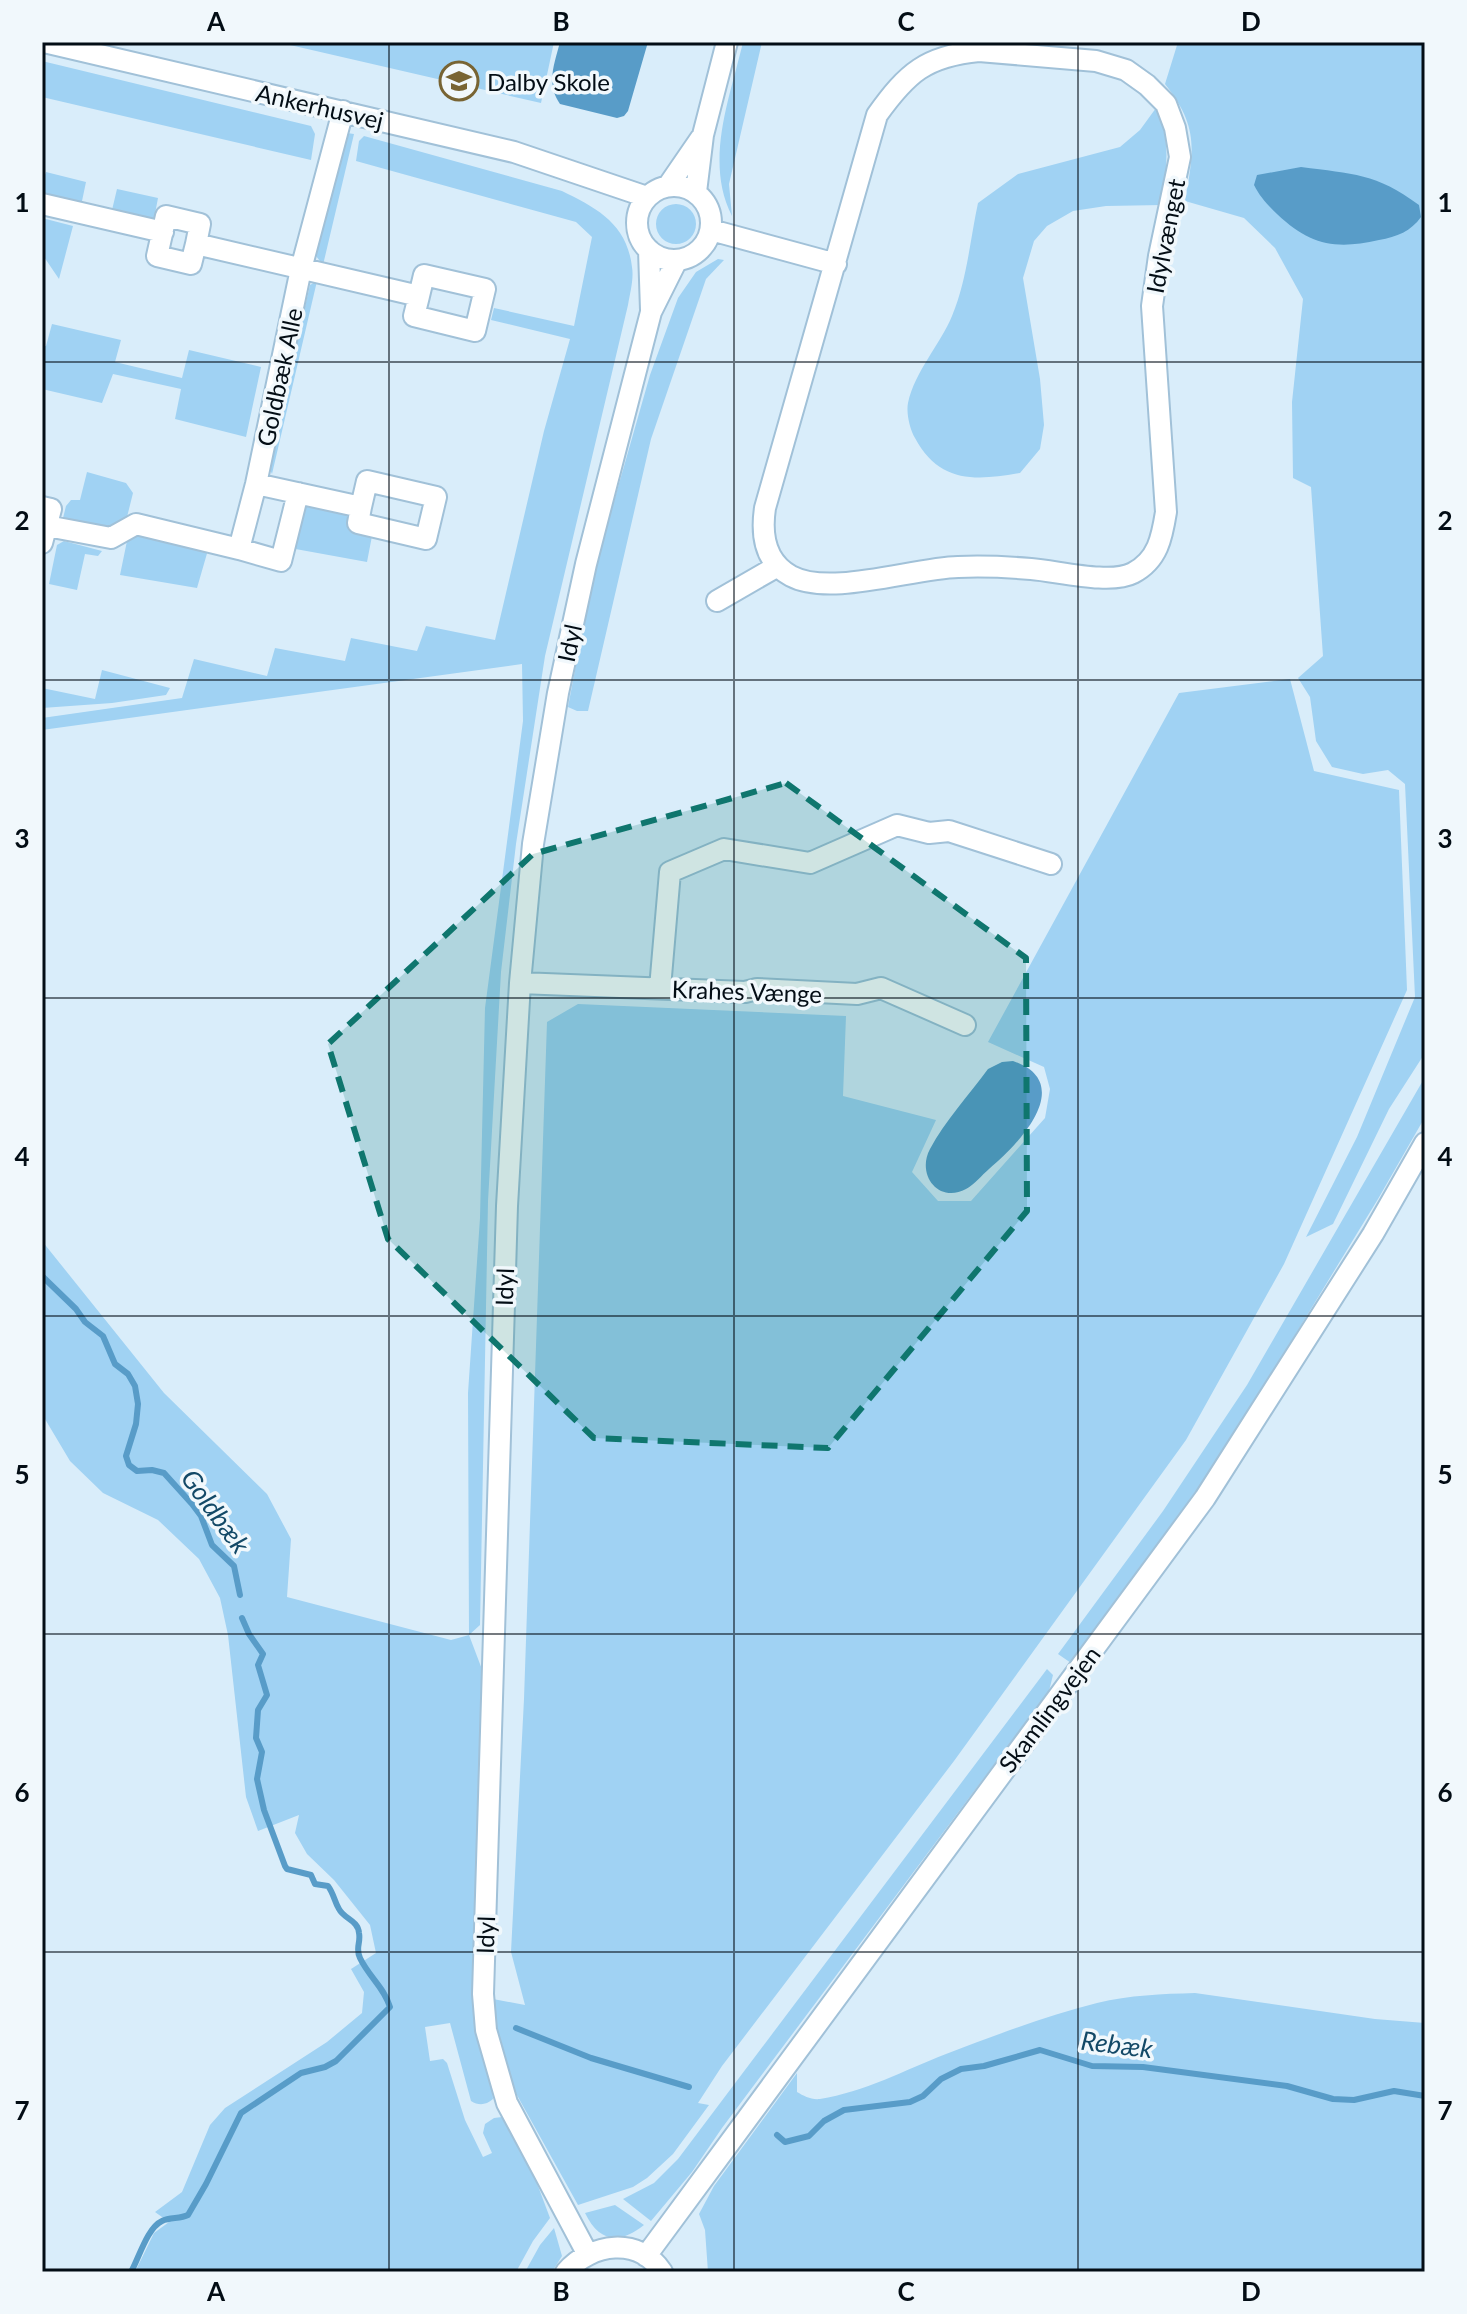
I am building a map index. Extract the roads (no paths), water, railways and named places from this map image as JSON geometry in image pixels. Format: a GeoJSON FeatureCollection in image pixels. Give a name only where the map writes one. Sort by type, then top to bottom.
{"type":"FeatureCollection","features":[{"type":"Feature","properties":{"kind":"street","name":"Ankerhusvej"},"geometry":{"type":"LineString","coordinates":[[44,42],[514,152],[647,197]]}},
{"type":"Feature","properties":{"kind":"street"},"geometry":{"type":"LineString","coordinates":[[696,192],[703,135],[727,42]]}},
{"type":"Feature","properties":{"kind":"street","name":"Idylvænget"},"geometry":{"type":"LineString","coordinates":[[979,51],[1096,61],[1126,70],[1147,85],[1166,104],[1175,128],[1180,157],[1152,306],[1166,512],[1162,541],[1147,563],[1131,574],[1115,578],[1029,568],[956,567],[834,584],[813,584],[776,567],[762,531],[765,508],[836,264],[877,115],[904,79],[929,63],[954,53],[979,51]]}},
{"type":"Feature","properties":{"kind":"street","name":"Goldbæk Alle"},"geometry":{"type":"LineString","coordinates":[[239,549],[256,484],[301,269],[343,111]]}},
{"type":"Feature","properties":{"kind":"street"},"geometry":{"type":"LineString","coordinates":[[668,186],[703,135]]}},
{"type":"Feature","properties":{"kind":"street","name":"Ankerhusvej"},"geometry":{"type":"LineString","coordinates":[[593,179],[637,216]]}},
{"type":"Feature","properties":{"kind":"street"},"geometry":{"type":"LineString","coordinates":[[668,186],[683,186],[696,192],[706,203],[711,216],[711,230],[699,251],[677,260],[662,258],[649,250],[639,235],[637,216],[647,197],[656,189],[668,186]]}},
{"type":"Feature","properties":{"kind":"street"},"geometry":{"type":"LineString","coordinates":[[42,204],[163,232],[166,216],[200,224],[196,244],[419,296]]}},
{"type":"Feature","properties":{"kind":"street"},"geometry":{"type":"LineString","coordinates":[[711,230],[836,264]]}},
{"type":"Feature","properties":{"kind":"street","name":"Idyl"},"geometry":{"type":"LineString","coordinates":[[649,250],[651,312]]}},
{"type":"Feature","properties":{"kind":"street","name":"Idyl"},"geometry":{"type":"LineString","coordinates":[[587,2253],[507,2103],[486,2030],[483,1994],[506,1221],[520,983],[533,844],[558,693],[586,564],[651,312],[677,260]]}},
{"type":"Feature","properties":{"kind":"street"},"geometry":{"type":"LineString","coordinates":[[256,484],[361,507]]}},
{"type":"Feature","properties":{"kind":"street"},"geometry":{"type":"LineString","coordinates":[[44,526],[111,538],[136,524],[281,561],[298,493]]}},
{"type":"Feature","properties":{"kind":"street"},"geometry":{"type":"LineString","coordinates":[[717,601],[776,567]]}},
{"type":"Feature","properties":{"kind":"street"},"geometry":{"type":"LineString","coordinates":[[660,988],[670,872],[724,849],[810,863],[897,825],[929,833],[949,831],[1051,864]]}},
{"type":"Feature","properties":{"kind":"street","name":"Krahes Vænge"},"geometry":{"type":"LineString","coordinates":[[520,983],[857,994],[881,988],[965,1025]]}},
{"type":"Feature","properties":{"kind":"street","name":"Skamlingvejen"},"geometry":{"type":"LineString","coordinates":[[646,2256],[1205,1498],[1373,1234],[1425,1143]]}},
{"type":"Feature","properties":{"kind":"street"},"geometry":{"type":"LineString","coordinates":[[566,2272],[587,2253],[607,2247],[627,2248],[646,2256],[662,2272]]}},
{"type":"Feature","properties":{"kind":"waterway","name":"Goldbæk"},"geometry":{"type":"LineString","coordinates":[[42,1276],[85,1322],[103,1336],[115,1364],[128,1374],[135,1386],[138,1404],[136,1424],[126,1456],[129,1465],[137,1471],[164,1473],[192,1504],[201,1516],[212,1545],[234,1566],[240,1595]]}},
{"type":"Feature","properties":{"kind":"waterway","name":"Goldbæk"},"geometry":{"type":"LineString","coordinates":[[131,2272],[157,2225],[188,2215],[241,2113],[301,2073],[336,2061],[390,2007],[360,1958],[358,1929],[341,1912],[328,1886],[315,1884],[311,1875],[285,1866],[264,1810],[257,1779],[262,1752],[256,1738],[258,1710],[267,1695],[258,1665],[263,1654],[242,1618]]}},
{"type":"Feature","properties":{"kind":"waterway","name":"Rebæk"},"geometry":{"type":"LineString","coordinates":[[516,2028],[591,2058],[689,2087]]}},
{"type":"Feature","properties":{"kind":"waterway","name":"Rebæk"},"geometry":{"type":"LineString","coordinates":[[777,2135],[785,2142],[809,2136],[824,2121],[844,2110],[910,2102],[923,2096],[941,2079],[961,2069],[984,2066],[1040,2050],[1092,2066],[1143,2067],[1287,2086],[1333,2099],[1354,2100],[1394,2091],[1425,2096]]}},
{"type":"Feature","properties":{"kind":"place","name":"Dalby Skole"},"geometry":{"type":"Point","coordinates":[459,81]}}]}
